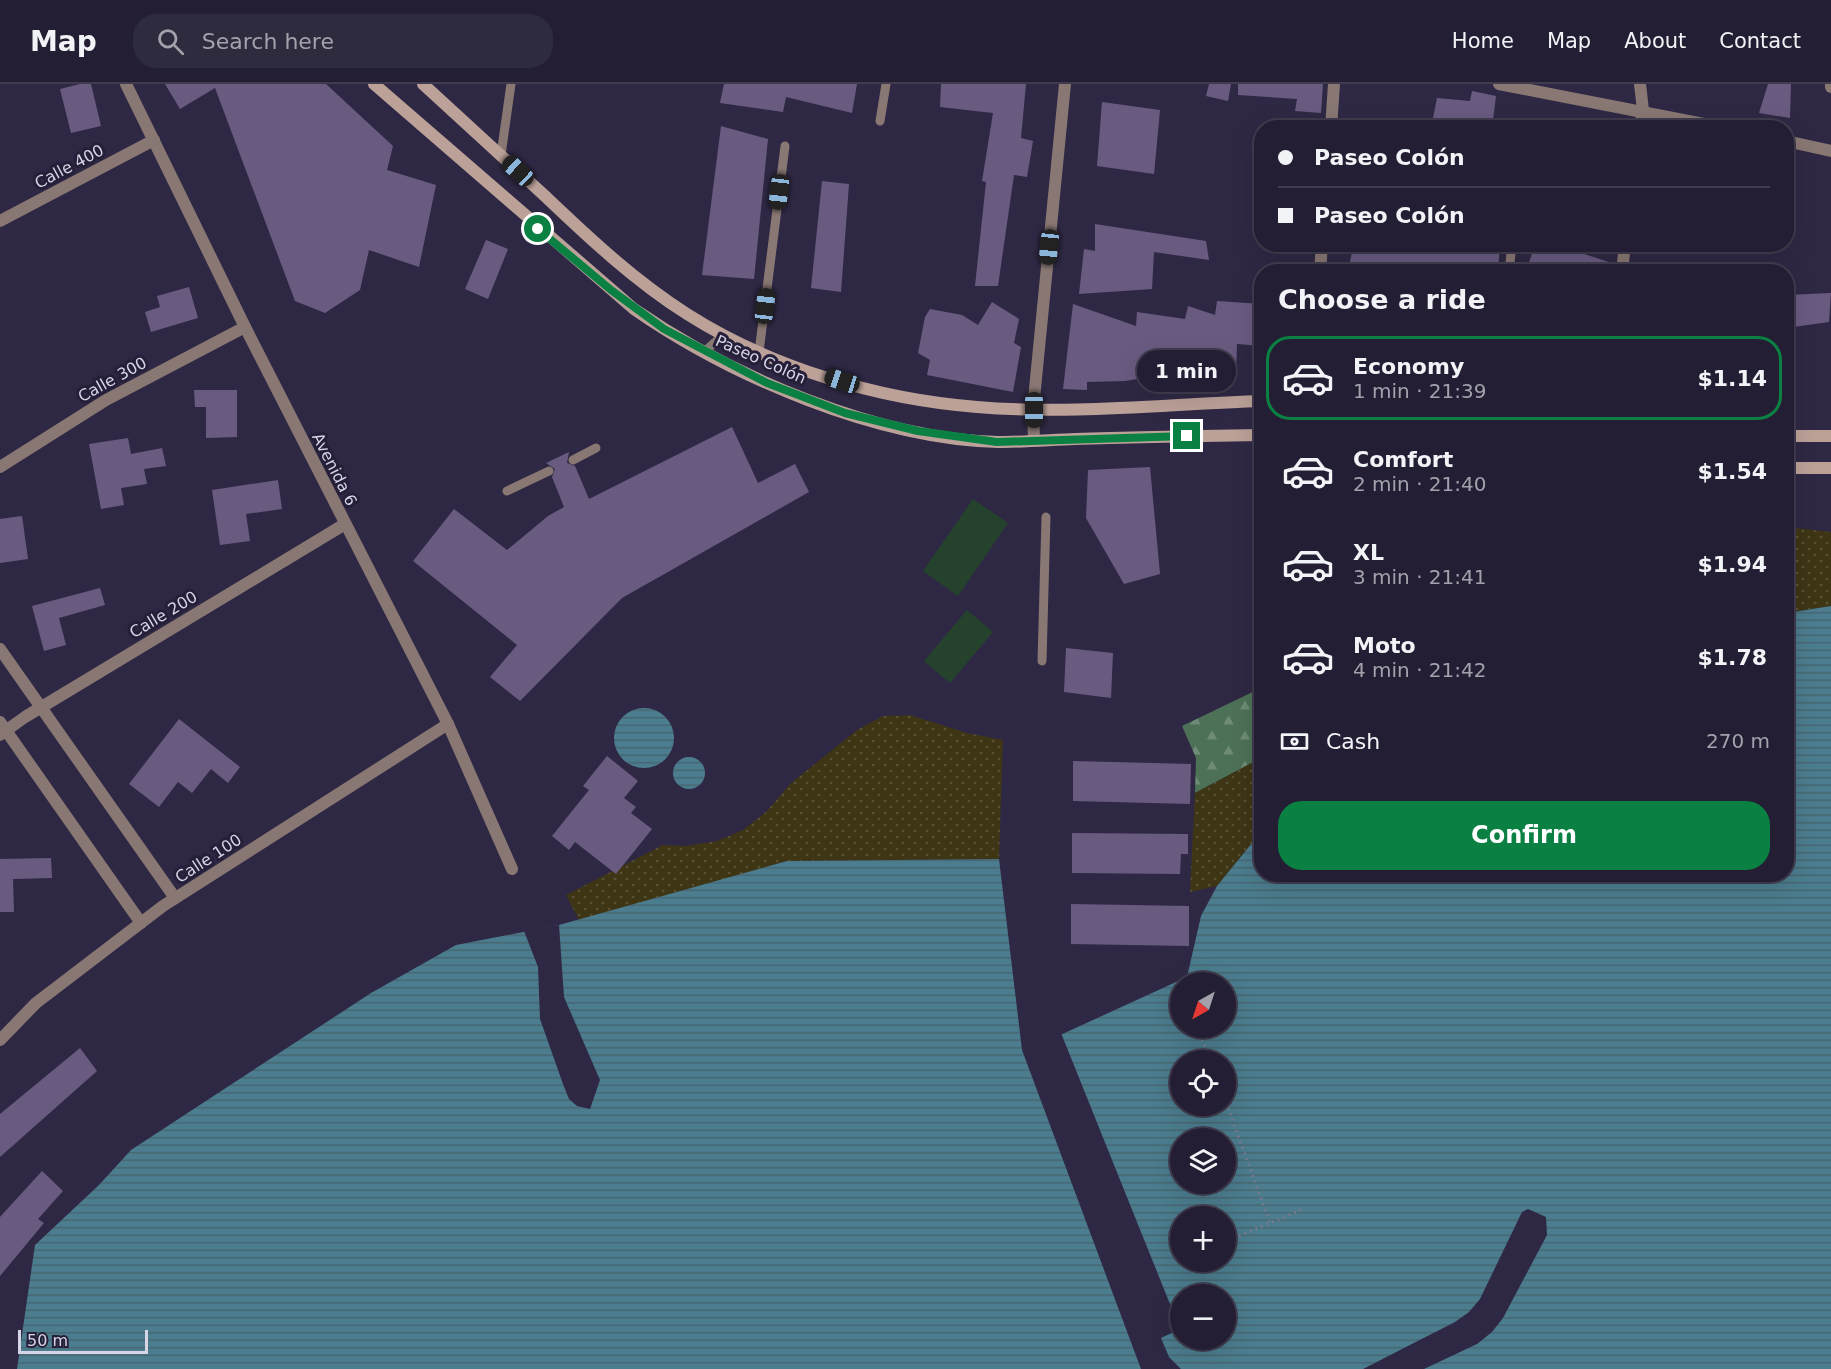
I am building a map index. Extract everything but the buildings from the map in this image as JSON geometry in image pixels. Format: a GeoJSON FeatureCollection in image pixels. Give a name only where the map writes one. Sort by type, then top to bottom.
{"type":"FeatureCollection","features":[{"type":"Feature","properties":{"kind":"street","name":"Avenida 6"},"geometry":{"type":"LineString","coordinates":[[126,84],[245,327],[448,724],[512,869]]}},
{"type":"Feature","properties":{"kind":"street","name":"Paseo Colón"},"geometry":{"type":"LineString","coordinates":[[374,84],[602,283],[664,329],[767,383],[845,413],[890,425],[988,441],[1254,435]]}},
{"type":"Feature","properties":{"kind":"street","name":"Paseo Colón"},"geometry":{"type":"LineString","coordinates":[[423,84],[616,261],[686,314],[759,352],[842,381],[915,398],[977,407],[1034,410],[1254,400]]}},
{"type":"Feature","properties":{"kind":"street"},"geometry":{"type":"LineString","coordinates":[[1034,440],[1034,410],[1065,84]]}},
{"type":"Feature","properties":{"kind":"street"},"geometry":{"type":"LineString","coordinates":[[1332,120],[1334,84]]}},
{"type":"Feature","properties":{"kind":"street"},"geometry":{"type":"LineString","coordinates":[[1499,84],[1688,120]]}},
{"type":"Feature","properties":{"kind":"street"},"geometry":{"type":"LineString","coordinates":[[1640,84],[1643,110],[1641,120]]}},
{"type":"Feature","properties":{"kind":"street","name":"Calle 400"},"geometry":{"type":"LineString","coordinates":[[0,221],[154,140]]}},
{"type":"Feature","properties":{"kind":"street"},"geometry":{"type":"LineString","coordinates":[[1794,143],[1831,151]]}},
{"type":"Feature","properties":{"kind":"street","name":"Calle 300"},"geometry":{"type":"LineString","coordinates":[[0,467],[106,400],[245,327]]}},
{"type":"Feature","properties":{"kind":"street"},"geometry":{"type":"LineString","coordinates":[[1794,436],[1831,436]]}},
{"type":"Feature","properties":{"kind":"street"},"geometry":{"type":"LineString","coordinates":[[1794,468],[1831,468]]}},
{"type":"Feature","properties":{"kind":"street","name":"Calle 200"},"geometry":{"type":"LineString","coordinates":[[2,729],[345,524]]}},
{"type":"Feature","properties":{"kind":"street"},"geometry":{"type":"LineString","coordinates":[[0,649],[175,898]]}},
{"type":"Feature","properties":{"kind":"street","name":"Calle 100"},"geometry":{"type":"LineString","coordinates":[[0,1040],[36,1003],[175,898],[448,724]]}},
{"type":"Feature","properties":{"kind":"street"},"geometry":{"type":"LineString","coordinates":[[2,729],[141,922]]}},
{"type":"Feature","properties":{"kind":"lane"},"geometry":{"type":"LineString","coordinates":[[501,155],[511,84]]}},
{"type":"Feature","properties":{"kind":"lane"},"geometry":{"type":"LineString","coordinates":[[880,121],[886,84]]}},
{"type":"Feature","properties":{"kind":"lane"},"geometry":{"type":"LineString","coordinates":[[759,352],[785,146]]}},
{"type":"Feature","properties":{"kind":"lane"},"geometry":{"type":"LineString","coordinates":[[704,352],[723,335]]}},
{"type":"Feature","properties":{"kind":"lane"},"geometry":{"type":"LineString","coordinates":[[573,460],[596,448]]}},
{"type":"Feature","properties":{"kind":"lane"},"geometry":{"type":"LineString","coordinates":[[507,491],[549,471]]}},
{"type":"Feature","properties":{"kind":"lane"},"geometry":{"type":"LineString","coordinates":[[1042,661],[1046,517]]}},
{"type":"Feature","properties":{"kind":"path"},"geometry":{"type":"LineString","coordinates":[[1231,1116],[1270,1223]]}},
{"type":"Feature","properties":{"kind":"path"},"geometry":{"type":"LineString","coordinates":[[1239,1236],[1304,1209]]}},
{"type":"Feature","properties":{"kind":"green space"},"geometry":{"type":"Polygon","coordinates":[[[973,499],[1008,523],[958,596],[923,571],[973,499]]]}},
{"type":"Feature","properties":{"kind":"green space"},"geometry":{"type":"Polygon","coordinates":[[[967,610],[993,632],[950,683],[924,661],[967,610]]]}},
{"type":"Feature","properties":{"kind":"green space"},"geometry":{"type":"Polygon","coordinates":[[[1254,691],[1254,762],[1195,793],[1196,758],[1182,726],[1254,691]]]}},
{"type":"Feature","properties":{"kind":"sand"},"geometry":{"type":"Polygon","coordinates":[[[1794,528],[1831,532],[1831,606],[1794,612],[1794,528]]]}},
{"type":"Feature","properties":{"kind":"sand"},"geometry":{"type":"Polygon","coordinates":[[[910,715],[967,733],[1003,740],[999,859],[787,861],[580,922],[566,895],[663,845],[686,846],[717,841],[743,830],[766,812],[790,784],[857,730],[883,716],[910,715]]]}},
{"type":"Feature","properties":{"kind":"sand"},"geometry":{"type":"Polygon","coordinates":[[[1254,762],[1254,841],[1217,886],[1190,892],[1195,793],[1254,762]]]}},
{"type":"Feature","properties":{"kind":"water"},"geometry":{"type":"Polygon","coordinates":[[[1831,606],[1831,1369],[17,1369],[35,1245],[99,1185],[131,1150],[371,993],[456,945],[559,925],[787,861],[999,859],[1022,1050],[1034,1047],[1170,985],[1170,1038],[1236,1038],[1236,972],[1188,972],[1201,916],[1217,886],[1254,841],[1254,882],[1794,882],[1794,612],[1831,606]]]}},
{"type":"Feature","properties":{"kind":"water"},"geometry":{"type":"Polygon","coordinates":[[[638,708],[650,708],[666,716],[672,726],[674,738],[672,750],[666,760],[650,768],[638,768],[622,760],[614,744],[614,732],[622,716],[638,708]]]}},
{"type":"Feature","properties":{"kind":"water"},"geometry":{"type":"Polygon","coordinates":[[[689,757],[700,762],[705,773],[700,784],[689,789],[678,784],[673,773],[678,762],[689,757]]]}},
{"type":"Feature","properties":{"kind":"pier"},"geometry":{"type":"Polygon","coordinates":[[[559,925],[564,997],[600,1080],[590,1109],[577,1106],[569,1099],[563,1084],[540,1019],[538,967],[524,931],[559,925]]]}},
{"type":"Feature","properties":{"kind":"pier"},"geometry":{"type":"Polygon","coordinates":[[[1061,1033],[1170,1304],[1170,1334],[1161,1338],[1169,1357],[1181,1369],[1141,1369],[1022,1050],[1061,1033]]]}},
{"type":"Feature","properties":{"kind":"pier"},"geometry":{"type":"Polygon","coordinates":[[[1528,1209],[1546,1217],[1547,1235],[1503,1318],[1492,1332],[1477,1344],[1424,1369],[1363,1369],[1455,1322],[1469,1312],[1480,1299],[1522,1212],[1528,1209]]]}},
{"type":"Feature","properties":{"kind":"route"},"geometry":{"type":"LineString","coordinates":[[538,229],[634,309],[664,329],[767,383],[845,413],[918,431],[997,442],[1187,436]]}}]}
